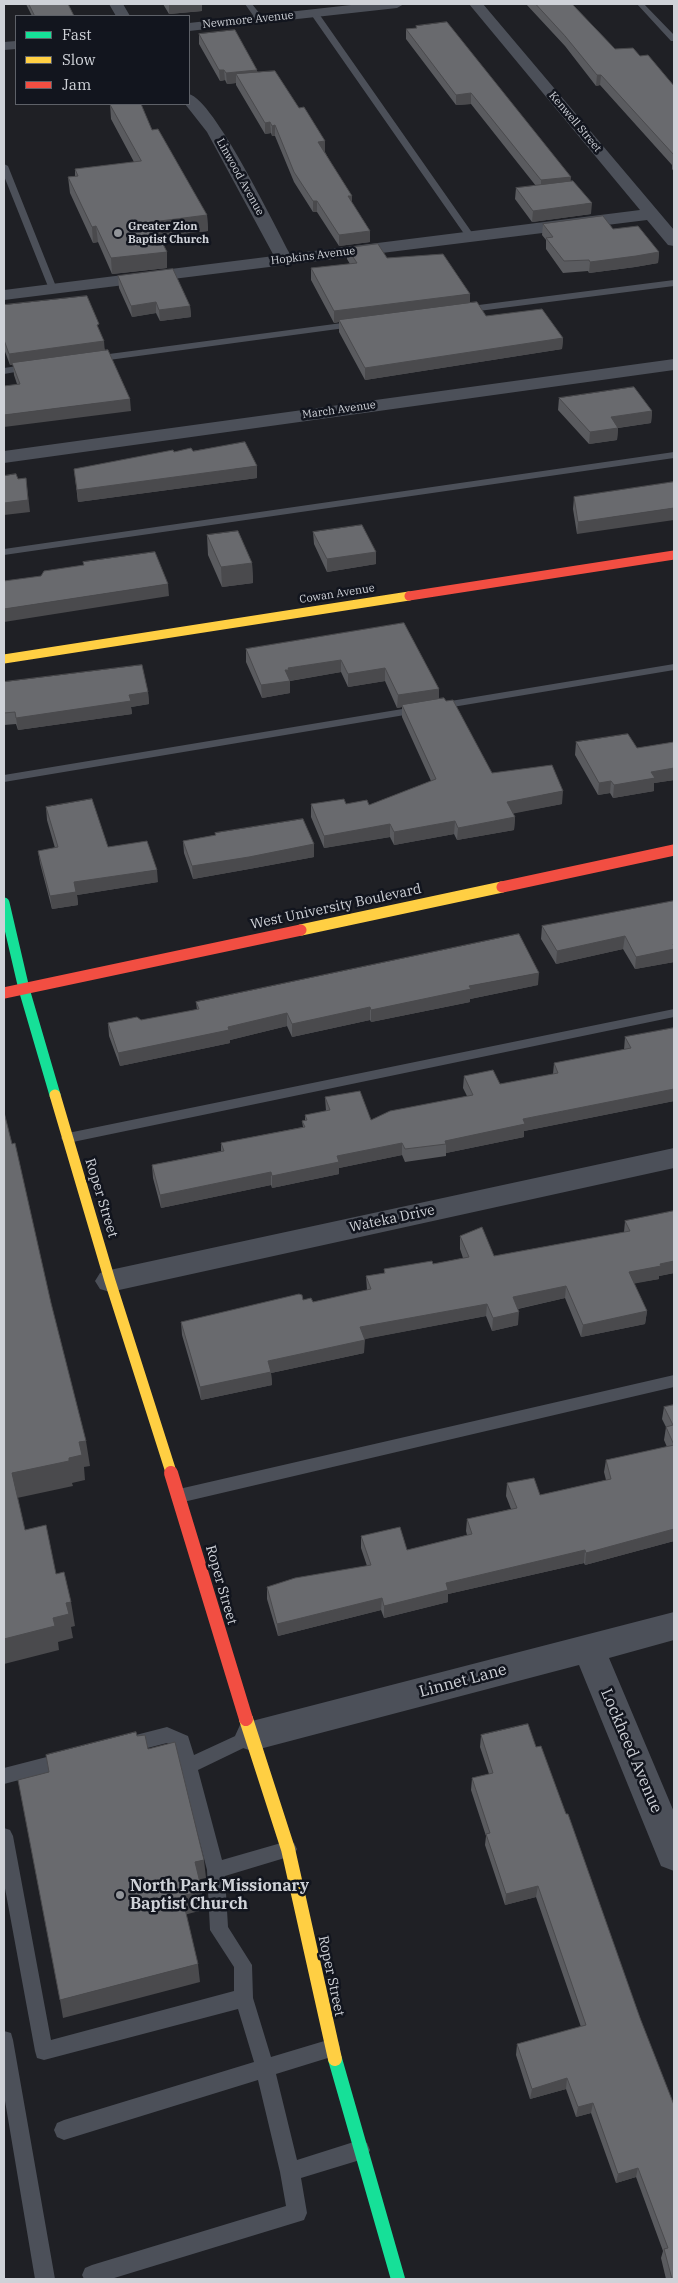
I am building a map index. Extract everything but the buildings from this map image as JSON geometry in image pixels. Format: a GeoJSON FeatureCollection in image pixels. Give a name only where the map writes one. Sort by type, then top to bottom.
{"type":"FeatureCollection","features":[{"type":"Feature","properties":{"kind":"street"},"geometry":{"type":"LineString","coordinates":[[116,4],[122,15]]}},
{"type":"Feature","properties":{"kind":"street","name":"Newmore Avenue"},"geometry":{"type":"LineString","coordinates":[[190,26],[397,4]]}},
{"type":"Feature","properties":{"kind":"street","name":"Kenwell Street"},"geometry":{"type":"LineString","coordinates":[[476,4],[674,241]]}},
{"type":"Feature","properties":{"kind":"street","name":"Linwood Avenue"},"geometry":{"type":"LineString","coordinates":[[190,100],[200,110],[215,132],[285,260]]}},
{"type":"Feature","properties":{"kind":"street","name":"Hopkins Avenue"},"geometry":{"type":"LineString","coordinates":[[4,295],[652,214]]}},
{"type":"Feature","properties":{"kind":"street","name":"March Avenue"},"geometry":{"type":"LineString","coordinates":[[4,457],[674,364]]}},
{"type":"Feature","properties":{"kind":"street","name":"Cowan Avenue"},"geometry":{"type":"LineString","coordinates":[[4,659],[674,555]]}},
{"type":"Feature","properties":{"kind":"street","name":"West University Boulevard"},"geometry":{"type":"LineString","coordinates":[[4,993],[674,850]]}},
{"type":"Feature","properties":{"kind":"street","name":"Roper Street"},"geometry":{"type":"LineString","coordinates":[[4,903],[24,989],[110,1281],[179,1496],[234,1684],[288,1849],[332,2048],[398,2279]]}},
{"type":"Feature","properties":{"kind":"street","name":"Wateka Drive"},"geometry":{"type":"LineString","coordinates":[[110,1281],[674,1158]]}},
{"type":"Feature","properties":{"kind":"street","name":"Linnet Lane"},"geometry":{"type":"LineString","coordinates":[[252,1736],[674,1626]]}},
{"type":"Feature","properties":{"kind":"street","name":"Lockheed Avenue"},"geometry":{"type":"LineString","coordinates":[[588,1648],[674,1854]]}},
{"type":"Feature","properties":{"kind":"lane"},"geometry":{"type":"LineString","coordinates":[[248,4],[260,19]]}},
{"type":"Feature","properties":{"kind":"lane"},"geometry":{"type":"LineString","coordinates":[[640,4],[674,39]]}},
{"type":"Feature","properties":{"kind":"lane"},"geometry":{"type":"LineString","coordinates":[[314,13],[470,236]]}},
{"type":"Feature","properties":{"kind":"lane"},"geometry":{"type":"LineString","coordinates":[[4,166],[53,289]]}},
{"type":"Feature","properties":{"kind":"lane"},"geometry":{"type":"LineString","coordinates":[[457,311],[674,283]]}},
{"type":"Feature","properties":{"kind":"lane"},"geometry":{"type":"LineString","coordinates":[[83,360],[369,323]]}},
{"type":"Feature","properties":{"kind":"lane"},"geometry":{"type":"LineString","coordinates":[[4,371],[43,365]]}},
{"type":"Feature","properties":{"kind":"lane"},"geometry":{"type":"LineString","coordinates":[[4,552],[674,455]]}},
{"type":"Feature","properties":{"kind":"lane"},"geometry":{"type":"LineString","coordinates":[[4,779],[674,667]]}},
{"type":"Feature","properties":{"kind":"lane"},"geometry":{"type":"LineString","coordinates":[[68,1138],[674,1013]]}},
{"type":"Feature","properties":{"kind":"lane"},"geometry":{"type":"LineString","coordinates":[[179,1496],[674,1381]]}},
{"type":"Feature","properties":{"kind":"lane"},"geometry":{"type":"LineString","coordinates":[[92,2275],[297,2213],[290,2172],[265,2068],[244,1998],[244,1965],[219,1930],[216,1870],[182,1741],[167,1735],[109,1749]]}},
{"type":"Feature","properties":{"kind":"lane"},"geometry":{"type":"LineString","coordinates":[[189,1766],[252,1736]]}},
{"type":"Feature","properties":{"kind":"lane"},"geometry":{"type":"LineString","coordinates":[[4,1776],[80,1757]]}},
{"type":"Feature","properties":{"kind":"lane"},"geometry":{"type":"LineString","coordinates":[[4,1836],[44,2051],[244,1998]]}},
{"type":"Feature","properties":{"kind":"lane"},"geometry":{"type":"LineString","coordinates":[[216,1870],[288,1849]]}},
{"type":"Feature","properties":{"kind":"lane"},"geometry":{"type":"LineString","coordinates":[[4,2040],[45,2279]]}},
{"type":"Feature","properties":{"kind":"lane"},"geometry":{"type":"LineString","coordinates":[[64,2130],[332,2048]]}},
{"type":"Feature","properties":{"kind":"lane"},"geometry":{"type":"LineString","coordinates":[[290,2172],[361,2150]]}},
{"type":"Feature","properties":{"kind":"traffic: fast"},"geometry":{"type":"LineString","coordinates":[[4,903],[24,989],[55,1095]]}},
{"type":"Feature","properties":{"kind":"traffic: fast"},"geometry":{"type":"LineString","coordinates":[[335,2059],[398,2279]]}},
{"type":"Feature","properties":{"kind":"traffic: slow"},"geometry":{"type":"LineString","coordinates":[[4,659],[409,596]]}},
{"type":"Feature","properties":{"kind":"traffic: slow"},"geometry":{"type":"LineString","coordinates":[[301,930],[502,887]]}},
{"type":"Feature","properties":{"kind":"traffic: slow"},"geometry":{"type":"LineString","coordinates":[[55,1095],[110,1281],[171,1472]]}},
{"type":"Feature","properties":{"kind":"traffic: slow"},"geometry":{"type":"LineString","coordinates":[[246,1719],[288,1849],[335,2059]]}},
{"type":"Feature","properties":{"kind":"traffic: jam"},"geometry":{"type":"LineString","coordinates":[[409,596],[674,555]]}},
{"type":"Feature","properties":{"kind":"traffic: jam"},"geometry":{"type":"LineString","coordinates":[[502,887],[674,850]]}},
{"type":"Feature","properties":{"kind":"traffic: jam"},"geometry":{"type":"LineString","coordinates":[[4,993],[301,930]]}},
{"type":"Feature","properties":{"kind":"traffic: jam"},"geometry":{"type":"LineString","coordinates":[[171,1472],[246,1719]]}},
{"type":"Feature","properties":{"kind":"place","name":"Greater Zion Baptist Church"},"geometry":{"type":"Point","coordinates":[118,233]}},
{"type":"Feature","properties":{"kind":"place","name":"North Park Missionary Baptist Church"},"geometry":{"type":"Point","coordinates":[120,1895]}}]}
